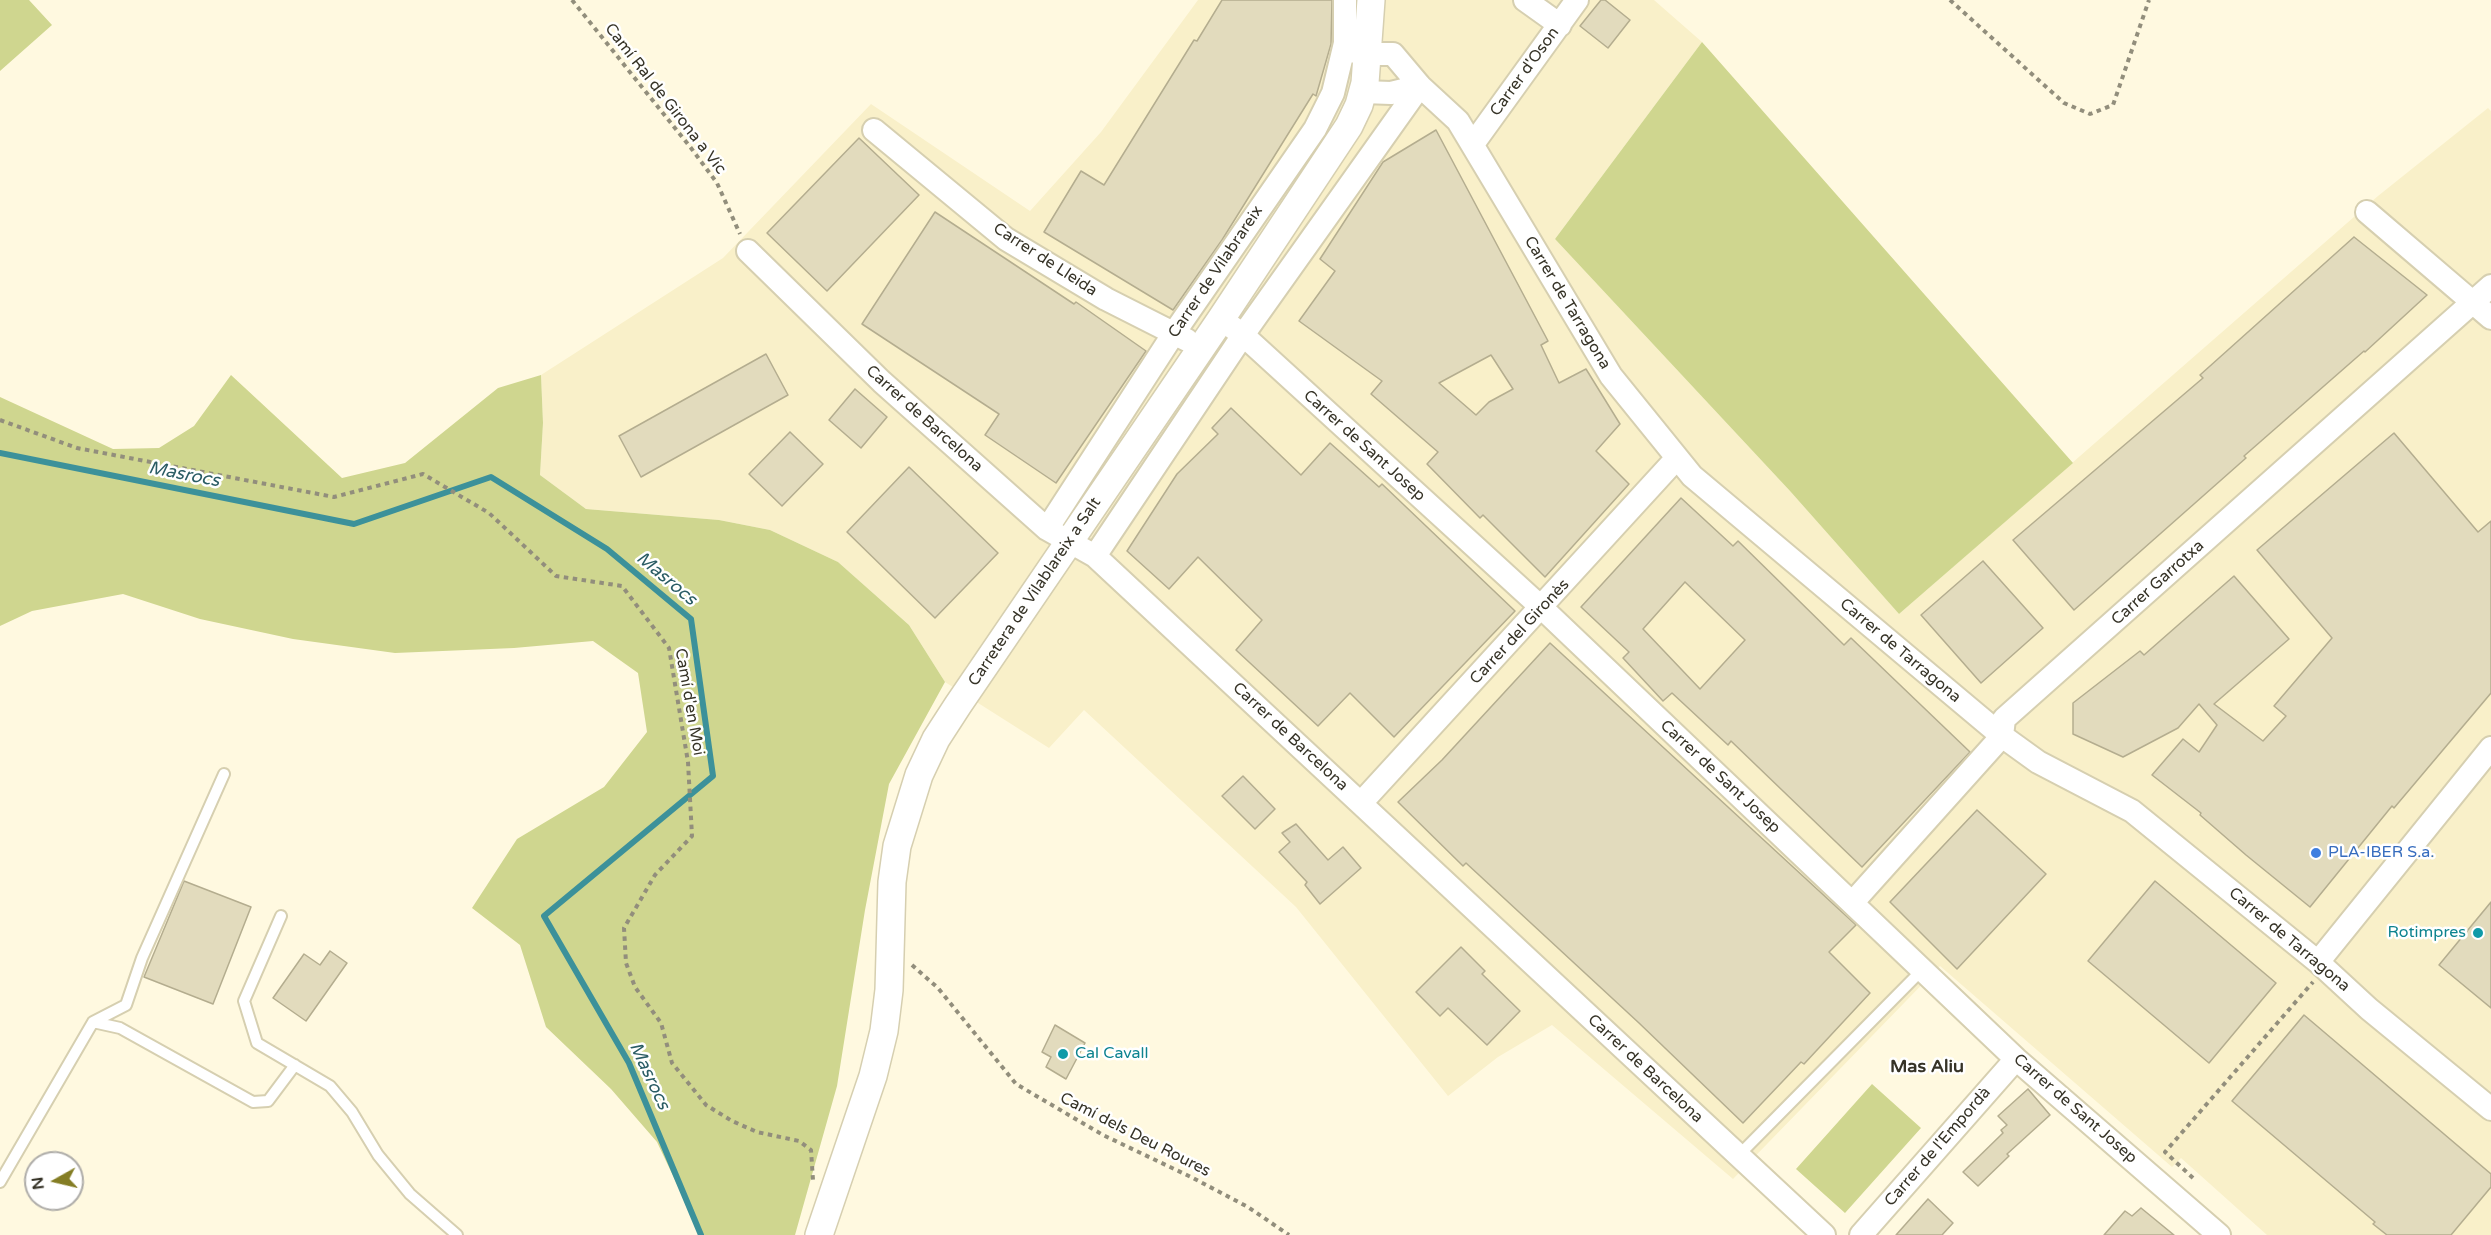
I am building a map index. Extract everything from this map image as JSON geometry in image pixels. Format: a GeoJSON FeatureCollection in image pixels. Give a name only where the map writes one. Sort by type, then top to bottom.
{"type":"FeatureCollection","features":[{"type":"Feature","properties":{"kind":"street","name":"Carrer de Vilabrareix"},"geometry":{"type":"LineString","coordinates":[[1059,535],[1174,333],[1315,129],[1333,93],[1368,52],[1345,0]]}},
{"type":"Feature","properties":{"kind":"street"},"geometry":{"type":"LineString","coordinates":[[1525,0],[1560,25]]}},
{"type":"Feature","properties":{"kind":"street","name":"Carrer d'Oson"},"geometry":{"type":"LineString","coordinates":[[1473,144],[1576,0]]}},
{"type":"Feature","properties":{"kind":"street","name":"Carretera de Vilablareix a Salt"},"geometry":{"type":"LineString","coordinates":[[819,1235],[873,1076],[884,1031],[889,990],[892,882],[897,846],[915,784],[936,739],[1059,535],[1202,347],[1330,158],[1349,126],[1363,92],[1371,5]]}},
{"type":"Feature","properties":{"kind":"street","name":"Carrer de Tarragona"},"geometry":{"type":"LineString","coordinates":[[1368,52],[1420,86],[1458,121],[1611,376],[1692,476],[2002,736],[2038,762],[2132,812],[2322,965],[2369,1009],[2491,1109]]}},
{"type":"Feature","properties":{"kind":"street"},"geometry":{"type":"LineString","coordinates":[[1363,92],[1391,93],[1420,86]]}},
{"type":"Feature","properties":{"kind":"street"},"geometry":{"type":"LineString","coordinates":[[1095,556],[1243,334],[1420,86]]}},
{"type":"Feature","properties":{"kind":"street","name":"Carrer de Lleida"},"geometry":{"type":"LineString","coordinates":[[874,130],[1006,239],[1106,300],[1202,347]]}},
{"type":"Feature","properties":{"kind":"street"},"geometry":{"type":"LineString","coordinates":[[2367,212],[2491,318]]}},
{"type":"Feature","properties":{"kind":"street","name":"Carrer de Barcelona"},"geometry":{"type":"LineString","coordinates":[[748,251],[882,382],[1059,535],[1095,556],[1824,1235]]}},
{"type":"Feature","properties":{"kind":"street","name":"Carrer Garrotxa"},"geometry":{"type":"LineString","coordinates":[[1853,902],[2002,736],[2004,719],[2491,286]]}},
{"type":"Feature","properties":{"kind":"street","name":"Carrer de Sant Josep"},"geometry":{"type":"LineString","coordinates":[[1221,319],[1243,334],[1542,608],[2016,1059],[2214,1233]]}},
{"type":"Feature","properties":{"kind":"street","name":"Carrer del Gironès"},"geometry":{"type":"LineString","coordinates":[[1361,803],[1676,459]]}},
{"type":"Feature","properties":{"kind":"street"},"geometry":{"type":"LineString","coordinates":[[2322,965],[2491,748]]}},
{"type":"Feature","properties":{"kind":"street","name":"Carrer de l'Empordà"},"geometry":{"type":"LineString","coordinates":[[1861,1235],[2016,1059]]}},
{"type":"Feature","properties":{"kind":"lane"},"geometry":{"type":"LineString","coordinates":[[0,1182],[93,1022],[126,1005],[142,958],[224,774]]}},
{"type":"Feature","properties":{"kind":"lane"},"geometry":{"type":"LineString","coordinates":[[281,916],[244,1001],[257,1043],[330,1086],[352,1112],[378,1155],[410,1194],[457,1235]]}},
{"type":"Feature","properties":{"kind":"lane"},"geometry":{"type":"LineString","coordinates":[[1738,1156],[1923,969]]}},
{"type":"Feature","properties":{"kind":"lane"},"geometry":{"type":"LineString","coordinates":[[93,1022],[120,1028],[253,1102],[268,1101],[295,1065]]}},
{"type":"Feature","properties":{"kind":"path","name":"Camí Ral de Girona a Vic"},"geometry":{"type":"LineString","coordinates":[[572,0],[692,148],[717,183],[748,251]]}},
{"type":"Feature","properties":{"kind":"path"},"geometry":{"type":"LineString","coordinates":[[1950,0],[2064,103],[2090,114],[2113,105],[2149,0]]}},
{"type":"Feature","properties":{"kind":"path","name":"Camí d'en Moi"},"geometry":{"type":"LineString","coordinates":[[0,420],[77,448],[334,497],[423,474],[489,513],[556,576],[622,585],[669,648],[688,762],[692,836],[656,875],[624,928],[626,963],[635,987],[661,1023],[672,1063],[706,1105],[732,1121],[757,1132],[799,1141],[811,1150],[814,1183]]}},
{"type":"Feature","properties":{"kind":"path","name":"Camí dels Deu Roures"},"geometry":{"type":"LineString","coordinates":[[910,963],[938,988],[1016,1084],[1103,1135],[1248,1207],[1289,1235]]}},
{"type":"Feature","properties":{"kind":"path"},"geometry":{"type":"LineString","coordinates":[[2193,1178],[2165,1152],[2322,965]]}},
{"type":"Feature","properties":{"kind":"shaded area"},"geometry":{"type":"Polygon","coordinates":[[[1198,0],[1654,0],[1702,42],[1555,239],[1790,491],[1899,614],[2378,196],[2488,108],[2491,111],[2491,1235],[2267,1235],[2181,1158],[2172,1167],[1940,966],[1733,1179],[1552,1025],[1498,1057],[1448,1096],[1296,907],[1084,710],[1049,748],[945,682],[909,625],[838,562],[770,530],[719,520],[586,509],[540,475],[543,423],[541,375],[723,258],[871,104],[1030,211],[1101,132],[1198,0]]]}},
{"type":"Feature","properties":{"kind":"green space"},"geometry":{"type":"Polygon","coordinates":[[[0,0],[29,0],[52,25],[0,71],[0,0]]]}},
{"type":"Feature","properties":{"kind":"green space"},"geometry":{"type":"Polygon","coordinates":[[[1702,42],[2073,463],[1899,614],[1790,491],[1555,239],[1702,42]]]}},
{"type":"Feature","properties":{"kind":"green space"},"geometry":{"type":"Polygon","coordinates":[[[231,375],[342,478],[405,463],[498,388],[541,375],[543,423],[540,475],[586,509],[719,520],[770,530],[838,562],[909,625],[945,682],[889,784],[865,910],[837,1086],[795,1235],[701,1235],[657,1142],[611,1089],[546,1027],[520,945],[472,908],[517,839],[604,787],[647,732],[638,673],[593,641],[514,648],[395,653],[293,639],[200,619],[123,594],[32,611],[0,626],[0,397],[113,449],[159,448],[194,426],[231,375]]]}},
{"type":"Feature","properties":{"kind":"green space"},"geometry":{"type":"Polygon","coordinates":[[[1872,1084],[1921,1128],[1845,1213],[1796,1169],[1872,1084]]]}},
{"type":"Feature","properties":{"kind":"building"},"geometry":{"type":"Polygon","coordinates":[[[1222,0],[1332,0],[1331,44],[1316,96],[1313,94],[1222,240],[1173,310],[1044,232],[1081,171],[1104,185],[1194,40],[1197,41],[1222,0]]]}},
{"type":"Feature","properties":{"kind":"building"},"geometry":{"type":"Polygon","coordinates":[[[1601,0],[1605,0],[1630,20],[1608,48],[1580,26],[1601,0]]]}},
{"type":"Feature","properties":{"kind":"building"},"geometry":{"type":"Polygon","coordinates":[[[1436,130],[1548,341],[1541,345],[1559,383],[1586,369],[1620,424],[1596,451],[1629,484],[1545,577],[1483,515],[1480,518],[1427,464],[1438,452],[1371,394],[1382,381],[1299,321],[1335,271],[1320,259],[1383,162],[1436,130]],[[1491,355],[1439,383],[1476,415],[1489,402],[1513,389],[1491,355]]]}},
{"type":"Feature","properties":{"kind":"building"},"geometry":{"type":"Polygon","coordinates":[[[859,138],[919,195],[827,291],[767,233],[859,138]]]}},
{"type":"Feature","properties":{"kind":"building"},"geometry":{"type":"Polygon","coordinates":[[[935,212],[1074,304],[1076,302],[1146,351],[1056,483],[985,435],[999,414],[862,324],[935,212]]]}},
{"type":"Feature","properties":{"kind":"building"},"geometry":{"type":"Polygon","coordinates":[[[2354,237],[2427,295],[2074,610],[2013,540],[2203,378],[2200,375],[2354,237]]]}},
{"type":"Feature","properties":{"kind":"building"},"geometry":{"type":"Polygon","coordinates":[[[766,354],[788,395],[641,477],[619,436],[766,354]]]}},
{"type":"Feature","properties":{"kind":"building"},"geometry":{"type":"Polygon","coordinates":[[[855,389],[887,417],[861,448],[829,420],[855,389]]]}},
{"type":"Feature","properties":{"kind":"building"},"geometry":{"type":"Polygon","coordinates":[[[1231,408],[1301,475],[1330,443],[1379,487],[1382,484],[1515,611],[1394,737],[1350,693],[1318,726],[1236,650],[1262,620],[1198,557],[1169,589],[1127,551],[1177,474],[1218,434],[1212,428],[1231,408]]]}},
{"type":"Feature","properties":{"kind":"building"},"geometry":{"type":"Polygon","coordinates":[[[790,432],[823,464],[782,506],[749,474],[790,432]]]}},
{"type":"Feature","properties":{"kind":"building"},"geometry":{"type":"Polygon","coordinates":[[[2394,433],[2478,532],[2491,521],[2491,693],[2394,808],[2392,806],[2310,907],[2246,855],[2200,815],[2201,813],[2152,775],[2183,739],[2199,752],[2217,725],[2199,704],[2178,728],[2123,757],[2073,734],[2073,703],[2140,651],[2144,655],[2234,576],[2289,639],[2214,704],[2263,741],[2286,716],[2274,706],[2332,638],[2257,550],[2394,433]]]}},
{"type":"Feature","properties":{"kind":"building"},"geometry":{"type":"Polygon","coordinates":[[[909,467],[998,553],[935,618],[847,532],[909,467]]]}},
{"type":"Feature","properties":{"kind":"building"},"geometry":{"type":"Polygon","coordinates":[[[1681,498],[1733,546],[1738,541],[1844,645],[1851,638],[1970,752],[1862,867],[1731,741],[1728,745],[1672,693],[1663,701],[1623,658],[1629,652],[1581,607],[1681,498]],[[1685,582],[1643,629],[1700,689],[1745,640],[1685,582]]]}},
{"type":"Feature","properties":{"kind":"building"},"geometry":{"type":"Polygon","coordinates":[[[1983,561],[2043,628],[1981,683],[1921,615],[1983,561]]]}},
{"type":"Feature","properties":{"kind":"building"},"geometry":{"type":"Polygon","coordinates":[[[1550,643],[1856,925],[1829,952],[1870,993],[1804,1064],[1801,1062],[1743,1123],[1466,863],[1463,866],[1398,802],[1442,760],[1550,643]]]}},
{"type":"Feature","properties":{"kind":"building"},"geometry":{"type":"Polygon","coordinates":[[[1243,776],[1275,809],[1255,829],[1222,796],[1243,776]]]}},
{"type":"Feature","properties":{"kind":"building"},"geometry":{"type":"Polygon","coordinates":[[[1977,810],[2046,874],[1957,969],[1890,902],[1977,810]]]}},
{"type":"Feature","properties":{"kind":"building"},"geometry":{"type":"Polygon","coordinates":[[[1296,824],[1328,860],[1343,847],[1361,868],[1320,904],[1305,885],[1307,882],[1279,852],[1290,842],[1282,833],[1296,824]]]}},
{"type":"Feature","properties":{"kind":"building"},"geometry":{"type":"Polygon","coordinates":[[[184,881],[251,907],[213,1004],[144,977],[184,881]]]}},
{"type":"Feature","properties":{"kind":"building"},"geometry":{"type":"Polygon","coordinates":[[[2155,881],[2276,983],[2209,1063],[2088,961],[2155,881]]]}},
{"type":"Feature","properties":{"kind":"building","name":"Rotimpres"},"geometry":{"type":"Polygon","coordinates":[[[2491,902],[2491,1008],[2439,965],[2491,902]]]}},
{"type":"Feature","properties":{"kind":"building"},"geometry":{"type":"Polygon","coordinates":[[[1461,947],[1485,971],[1482,974],[1520,1011],[1487,1045],[1448,1008],[1440,1016],[1416,992],[1461,947]]]}},
{"type":"Feature","properties":{"kind":"building"},"geometry":{"type":"Polygon","coordinates":[[[330,951],[347,963],[306,1021],[273,998],[304,954],[320,965],[330,951]]]}},
{"type":"Feature","properties":{"kind":"building"},"geometry":{"type":"Polygon","coordinates":[[[2304,1015],[2491,1174],[2491,1187],[2451,1235],[2387,1235],[2373,1224],[2375,1222],[2232,1101],[2304,1015]]]}},
{"type":"Feature","properties":{"kind":"building","name":"Cal Cavall"},"geometry":{"type":"Polygon","coordinates":[[[1055,1025],[1085,1043],[1066,1079],[1046,1067],[1051,1057],[1042,1052],[1055,1025]]]}},
{"type":"Feature","properties":{"kind":"building"},"geometry":{"type":"Polygon","coordinates":[[[2028,1089],[2050,1115],[2007,1154],[2009,1156],[1978,1186],[1963,1172],[2003,1133],[2001,1130],[2007,1125],[1998,1116],[2028,1089]]]}},
{"type":"Feature","properties":{"kind":"building"},"geometry":{"type":"Polygon","coordinates":[[[1928,1199],[1953,1223],[1942,1235],[1896,1235],[1928,1199]]]}},
{"type":"Feature","properties":{"kind":"building"},"geometry":{"type":"Polygon","coordinates":[[[2141,1208],[2174,1235],[2104,1235],[2125,1211],[2132,1216],[2141,1208]]]}},
{"type":"Feature","properties":{"kind":"waterway","name":"Masrocs"},"geometry":{"type":"LineString","coordinates":[[0,453],[354,524],[491,477],[607,549],[691,619],[713,776],[544,916],[629,1063],[701,1235]]}},
{"type":"Feature","properties":{"kind":"place","name":"PLA-IBER S.a."},"geometry":{"type":"Point","coordinates":[2316,853]}},
{"type":"Feature","properties":{"kind":"place","name":"Rotimpres"},"geometry":{"type":"Point","coordinates":[2478,933]}},
{"type":"Feature","properties":{"kind":"place","name":"Cal Cavall"},"geometry":{"type":"Point","coordinates":[1063,1054]}},
{"type":"Feature","properties":{"kind":"district","name":"Mas Aliu"},"geometry":{"type":"Point","coordinates":[1927,1067]}}]}
